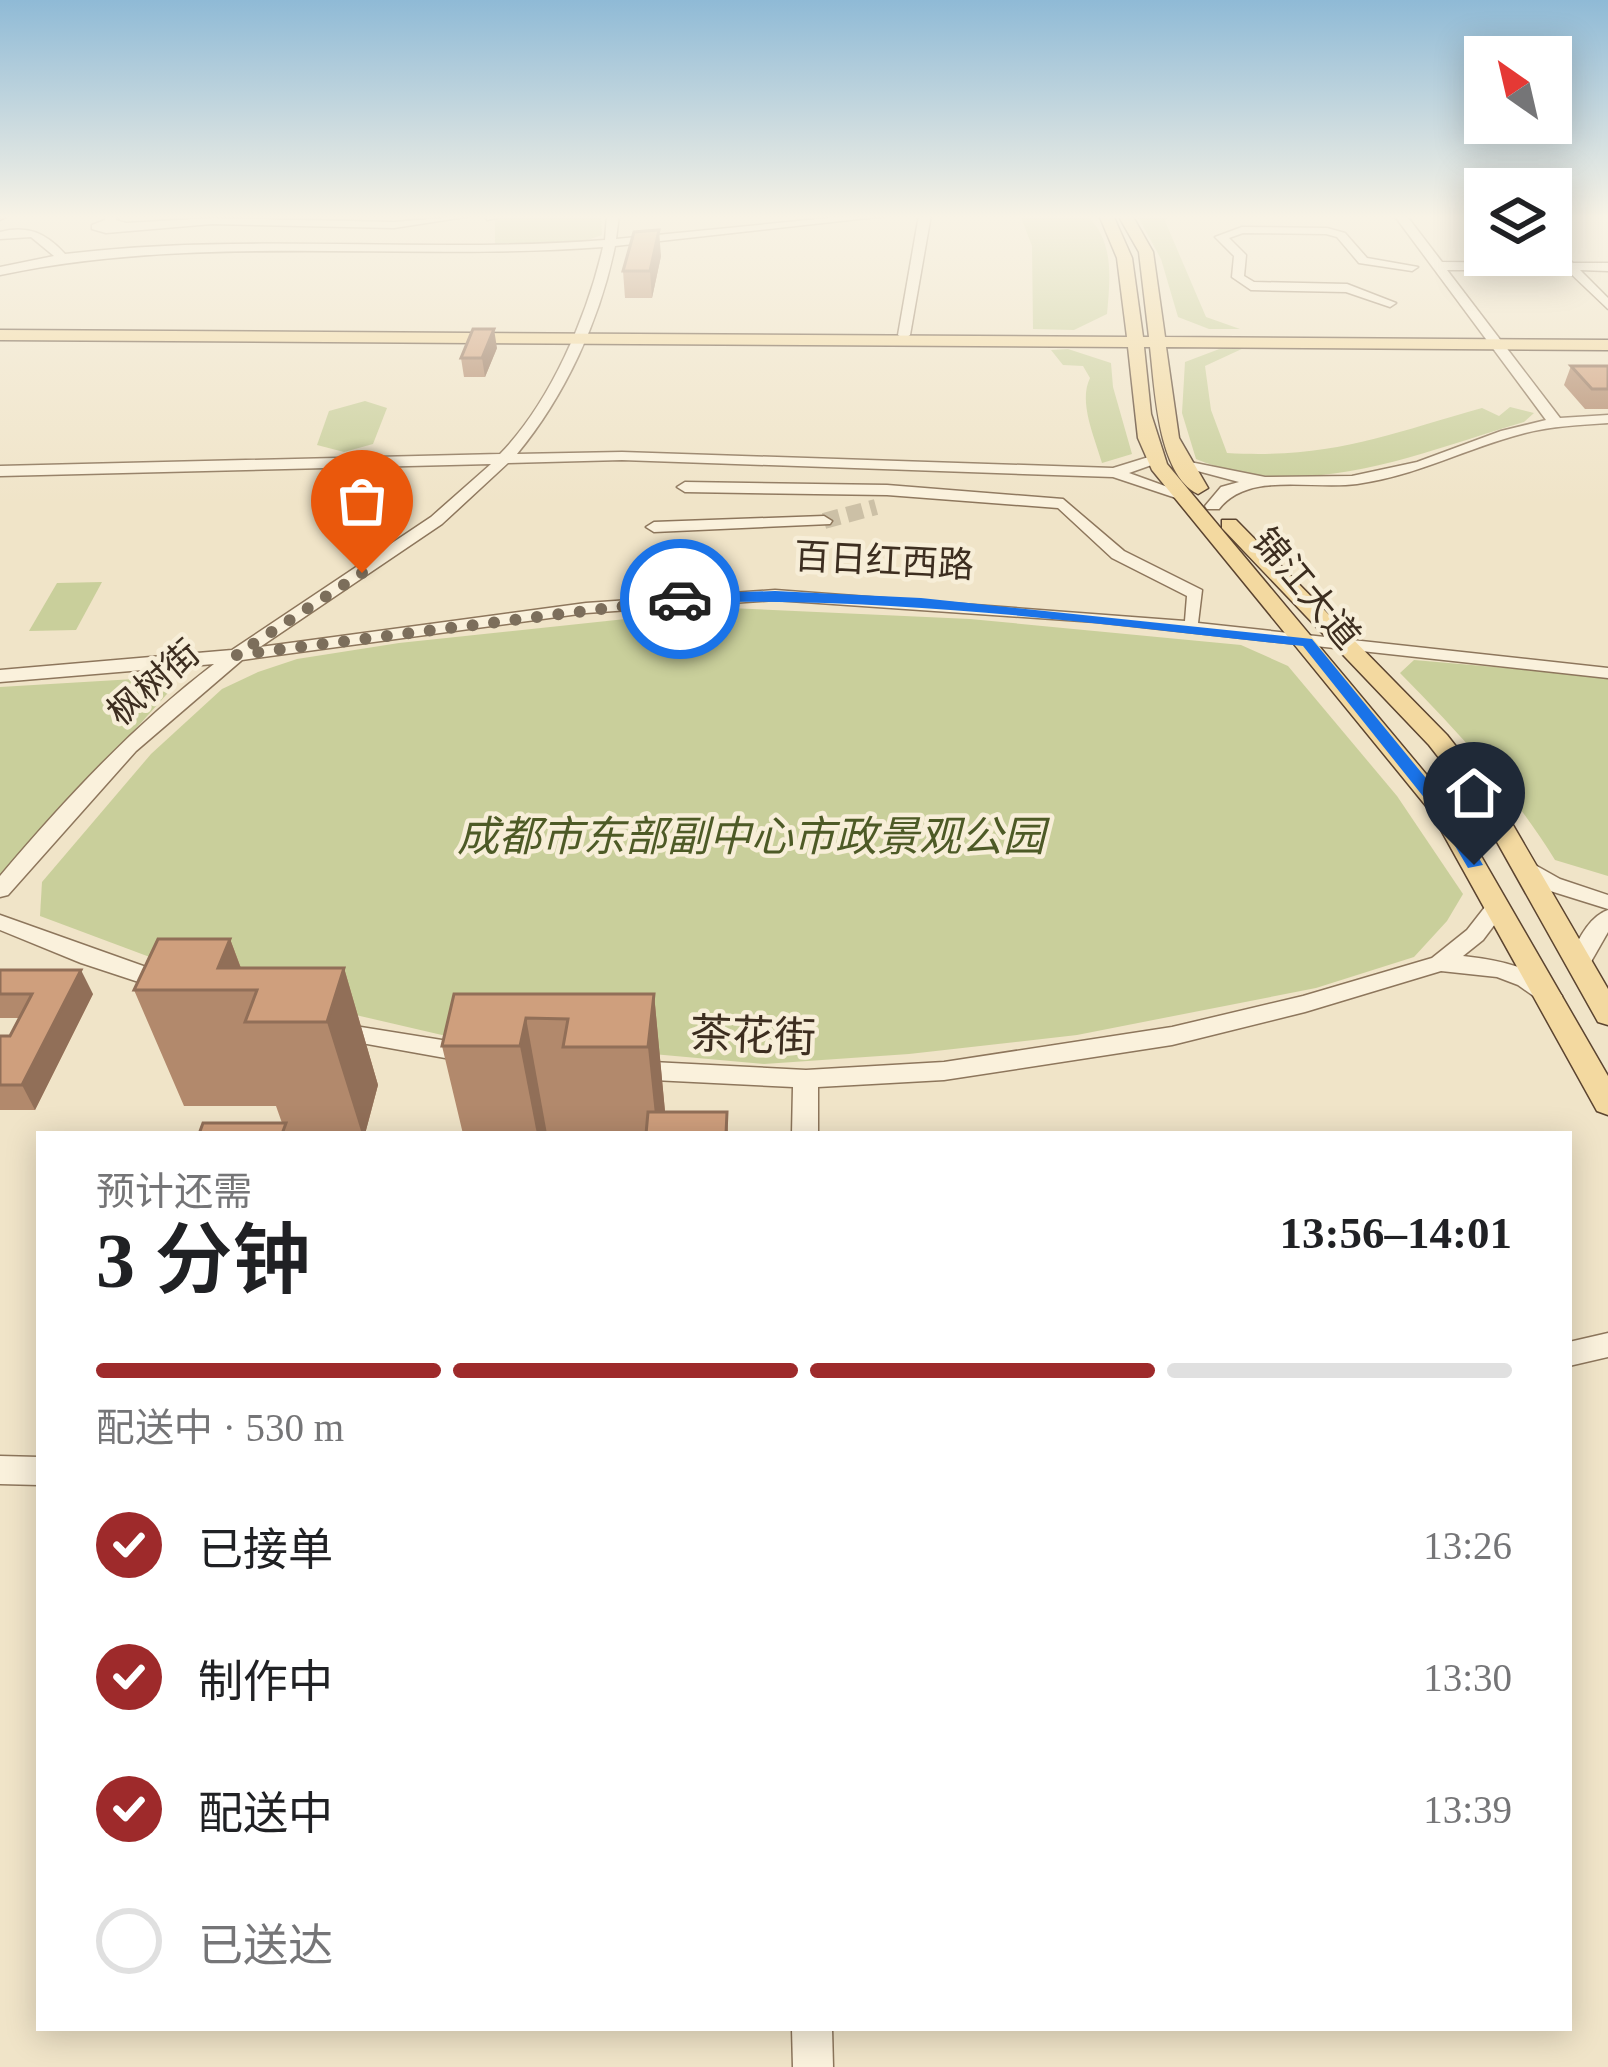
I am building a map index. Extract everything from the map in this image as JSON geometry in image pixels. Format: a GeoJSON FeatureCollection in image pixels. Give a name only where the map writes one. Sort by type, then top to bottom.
{"type":"FeatureCollection","features":[{"type":"Feature","properties":{"kind":"main road","name":"锦江大道"},"geometry":{"type":"LineString","coordinates":[[1129,311],[1136,387],[1179,494],[1442,808],[1608,1103]]}},
{"type":"Feature","properties":{"kind":"main road","name":"锦江大道"},"geometry":{"type":"LineString","coordinates":[[1155,311],[1170,438],[1167,460]]}},
{"type":"Feature","properties":{"kind":"main road"},"geometry":{"type":"LineString","coordinates":[[0,333],[1608,342]]}},
{"type":"Feature","properties":{"kind":"main road"},"geometry":{"type":"LineString","coordinates":[[578,336],[1132,339]]}},
{"type":"Feature","properties":{"kind":"main road","name":"锦江大道"},"geometry":{"type":"LineString","coordinates":[[1167,460],[1438,740],[1490,806],[1608,1015]]}},
{"type":"Feature","properties":{"kind":"street","name":"枫树街"},"geometry":{"type":"LineString","coordinates":[[0,890],[87,785],[244,650],[435,526],[506,456],[550,399],[587,311]]}},
{"type":"Feature","properties":{"kind":"street"},"geometry":{"type":"LineString","coordinates":[[904,335],[908,311]]}},
{"type":"Feature","properties":{"kind":"street"},"geometry":{"type":"LineString","coordinates":[[1475,311],[1555,422]]}},
{"type":"Feature","properties":{"kind":"street"},"geometry":{"type":"LineString","coordinates":[[1213,506],[1226,490],[1262,483],[1369,478],[1555,422],[1608,419]]}},
{"type":"Feature","properties":{"kind":"street"},"geometry":{"type":"LineString","coordinates":[[0,471],[506,456],[755,458],[1114,473],[1179,494]]}},
{"type":"Feature","properties":{"kind":"street"},"geometry":{"type":"LineString","coordinates":[[1114,473],[1167,460],[1228,479],[1262,483]]}},
{"type":"Feature","properties":{"kind":"street"},"geometry":{"type":"LineString","coordinates":[[685,487],[912,491],[1063,504],[1106,547],[1132,563],[1170,575],[1196,594],[1192,619]]}},
{"type":"Feature","properties":{"kind":"street"},"geometry":{"type":"LineString","coordinates":[[876,507],[912,491]]}},
{"type":"Feature","properties":{"kind":"street"},"geometry":{"type":"LineString","coordinates":[[654,527],[824,520]]}},
{"type":"Feature","properties":{"kind":"street","name":"百日红西路"},"geometry":{"type":"LineString","coordinates":[[0,666],[244,650],[583,599],[716,588],[923,594],[1192,619],[1301,636]]}},
{"type":"Feature","properties":{"kind":"street","name":"百日红西路"},"geometry":{"type":"LineString","coordinates":[[0,676],[586,608],[775,595],[1096,617],[1342,641]]}},
{"type":"Feature","properties":{"kind":"street"},"geometry":{"type":"LineString","coordinates":[[1342,641],[1608,662]]}},
{"type":"Feature","properties":{"kind":"street"},"geometry":{"type":"LineString","coordinates":[[1342,641],[1608,673]]}},
{"type":"Feature","properties":{"kind":"street"},"geometry":{"type":"LineString","coordinates":[[1528,868],[1552,884],[1608,902]]}},
{"type":"Feature","properties":{"kind":"street","name":"茶花街"},"geometry":{"type":"LineString","coordinates":[[1440,963],[1487,922],[1496,908],[1490,892]]}},
{"type":"Feature","properties":{"kind":"street"},"geometry":{"type":"LineString","coordinates":[[1580,962],[1586,945],[1608,917]]}},
{"type":"Feature","properties":{"kind":"street"},"geometry":{"type":"LineString","coordinates":[[0,922],[188,990]]}},
{"type":"Feature","properties":{"kind":"street","name":"茶花街"},"geometry":{"type":"LineString","coordinates":[[606,1068],[806,1079],[944,1071],[1172,1036],[1305,1004],[1440,963],[1500,970],[1527,979],[1550,996]]}},
{"type":"Feature","properties":{"kind":"street"},"geometry":{"type":"LineString","coordinates":[[304,1023],[508,1059]]}},
{"type":"Feature","properties":{"kind":"street"},"geometry":{"type":"LineString","coordinates":[[805,1131],[806,1079]]}},
{"type":"Feature","properties":{"kind":"street"},"geometry":{"type":"LineString","coordinates":[[1572,1353],[1608,1345]]}},
{"type":"Feature","properties":{"kind":"street"},"geometry":{"type":"LineString","coordinates":[[0,1470],[36,1471]]}},
{"type":"Feature","properties":{"kind":"street"},"geometry":{"type":"LineString","coordinates":[[812,2031],[813,2067]]}},
{"type":"Feature","properties":{"kind":"green space"},"geometry":{"type":"Polygon","coordinates":[[[1033,311],[1107,311],[1074,330],[1033,329],[1033,311]]]}},
{"type":"Feature","properties":{"kind":"green space"},"geometry":{"type":"Polygon","coordinates":[[[1176,311],[1204,311],[1206,317],[1240,329],[1209,329],[1178,317],[1176,311]]]}},
{"type":"Feature","properties":{"kind":"green space"},"geometry":{"type":"Polygon","coordinates":[[[1246,347],[1205,366],[1211,410],[1227,453],[1328,449],[1482,408],[1499,416],[1510,407],[1534,413],[1524,422],[1362,469],[1279,477],[1237,472],[1196,459],[1182,413],[1185,362],[1222,348],[1246,347]]]}},
{"type":"Feature","properties":{"kind":"green space"},"geometry":{"type":"Polygon","coordinates":[[[1068,349],[1111,363],[1132,454],[1102,463],[1087,409],[1090,378],[1083,366],[1063,365],[1051,350],[1068,349]]]}},
{"type":"Feature","properties":{"kind":"green space"},"geometry":{"type":"Polygon","coordinates":[[[365,401],[387,408],[373,444],[344,452],[317,445],[329,411],[365,401]]]}},
{"type":"Feature","properties":{"kind":"green space"},"geometry":{"type":"Polygon","coordinates":[[[102,582],[76,630],[29,631],[57,583],[102,582]]]}},
{"type":"Feature","properties":{"kind":"green space","name":"成都市东部副中心市政景观公园"},"geometry":{"type":"Polygon","coordinates":[[[729,608],[970,619],[1241,645],[1288,666],[1397,796],[1463,894],[1447,921],[1414,957],[1316,988],[1077,1035],[764,1064],[442,1035],[222,984],[40,916],[42,882],[151,754],[222,689],[258,672],[297,659],[399,643],[729,608]]]}},
{"type":"Feature","properties":{"kind":"green space"},"geometry":{"type":"Polygon","coordinates":[[[1414,660],[1608,677],[1608,876],[1555,860],[1483,762],[1400,673],[1414,660]]]}},
{"type":"Feature","properties":{"kind":"green space"},"geometry":{"type":"Polygon","coordinates":[[[168,677],[175,685],[0,880],[0,687],[168,677]]]}},
{"type":"Feature","properties":{"kind":"building"},"geometry":{"type":"Polygon","coordinates":[[[473,329],[494,329],[482,358],[461,358],[473,329]]]}},
{"type":"Feature","properties":{"kind":"building"},"geometry":{"type":"Polygon","coordinates":[[[1571,366],[1608,366],[1608,389],[1592,389],[1571,366]]]}},
{"type":"Feature","properties":{"kind":"building"},"geometry":{"type":"Polygon","coordinates":[[[158,939],[230,939],[218,968],[344,968],[327,1022],[245,1022],[257,990],[134,990],[158,939]]]}},
{"type":"Feature","properties":{"kind":"building"},"geometry":{"type":"Polygon","coordinates":[[[0,970],[81,970],[22,1085],[0,1085],[0,1036],[10,1036],[32,994],[0,994],[0,970]]]}},
{"type":"Feature","properties":{"kind":"building"},"geometry":{"type":"Polygon","coordinates":[[[454,994],[654,994],[648,1047],[563,1047],[568,1019],[526,1018],[520,1046],[442,1046],[454,994]]]}},
{"type":"Feature","properties":{"kind":"building"},"geometry":{"type":"Polygon","coordinates":[[[648,1112],[727,1112],[726,1131],[646,1131],[648,1112]]]}},
{"type":"Feature","properties":{"kind":"building"},"geometry":{"type":"Polygon","coordinates":[[[203,1123],[286,1123],[283,1131],[200,1131],[203,1123]]]}},
{"type":"Feature","properties":{"kind":"tunnel"},"geometry":{"type":"LineString","coordinates":[[824,521],[876,507]]}},
{"type":"Feature","properties":{"kind":"way so far"},"geometry":{"type":"LineString","coordinates":[[362,573],[236,655],[680,599]]}},
{"type":"Feature","properties":{"kind":"route"},"geometry":{"type":"LineString","coordinates":[[680,599],[775,595],[921,602],[1307,642],[1442,808],[1474,865]]}}]}
